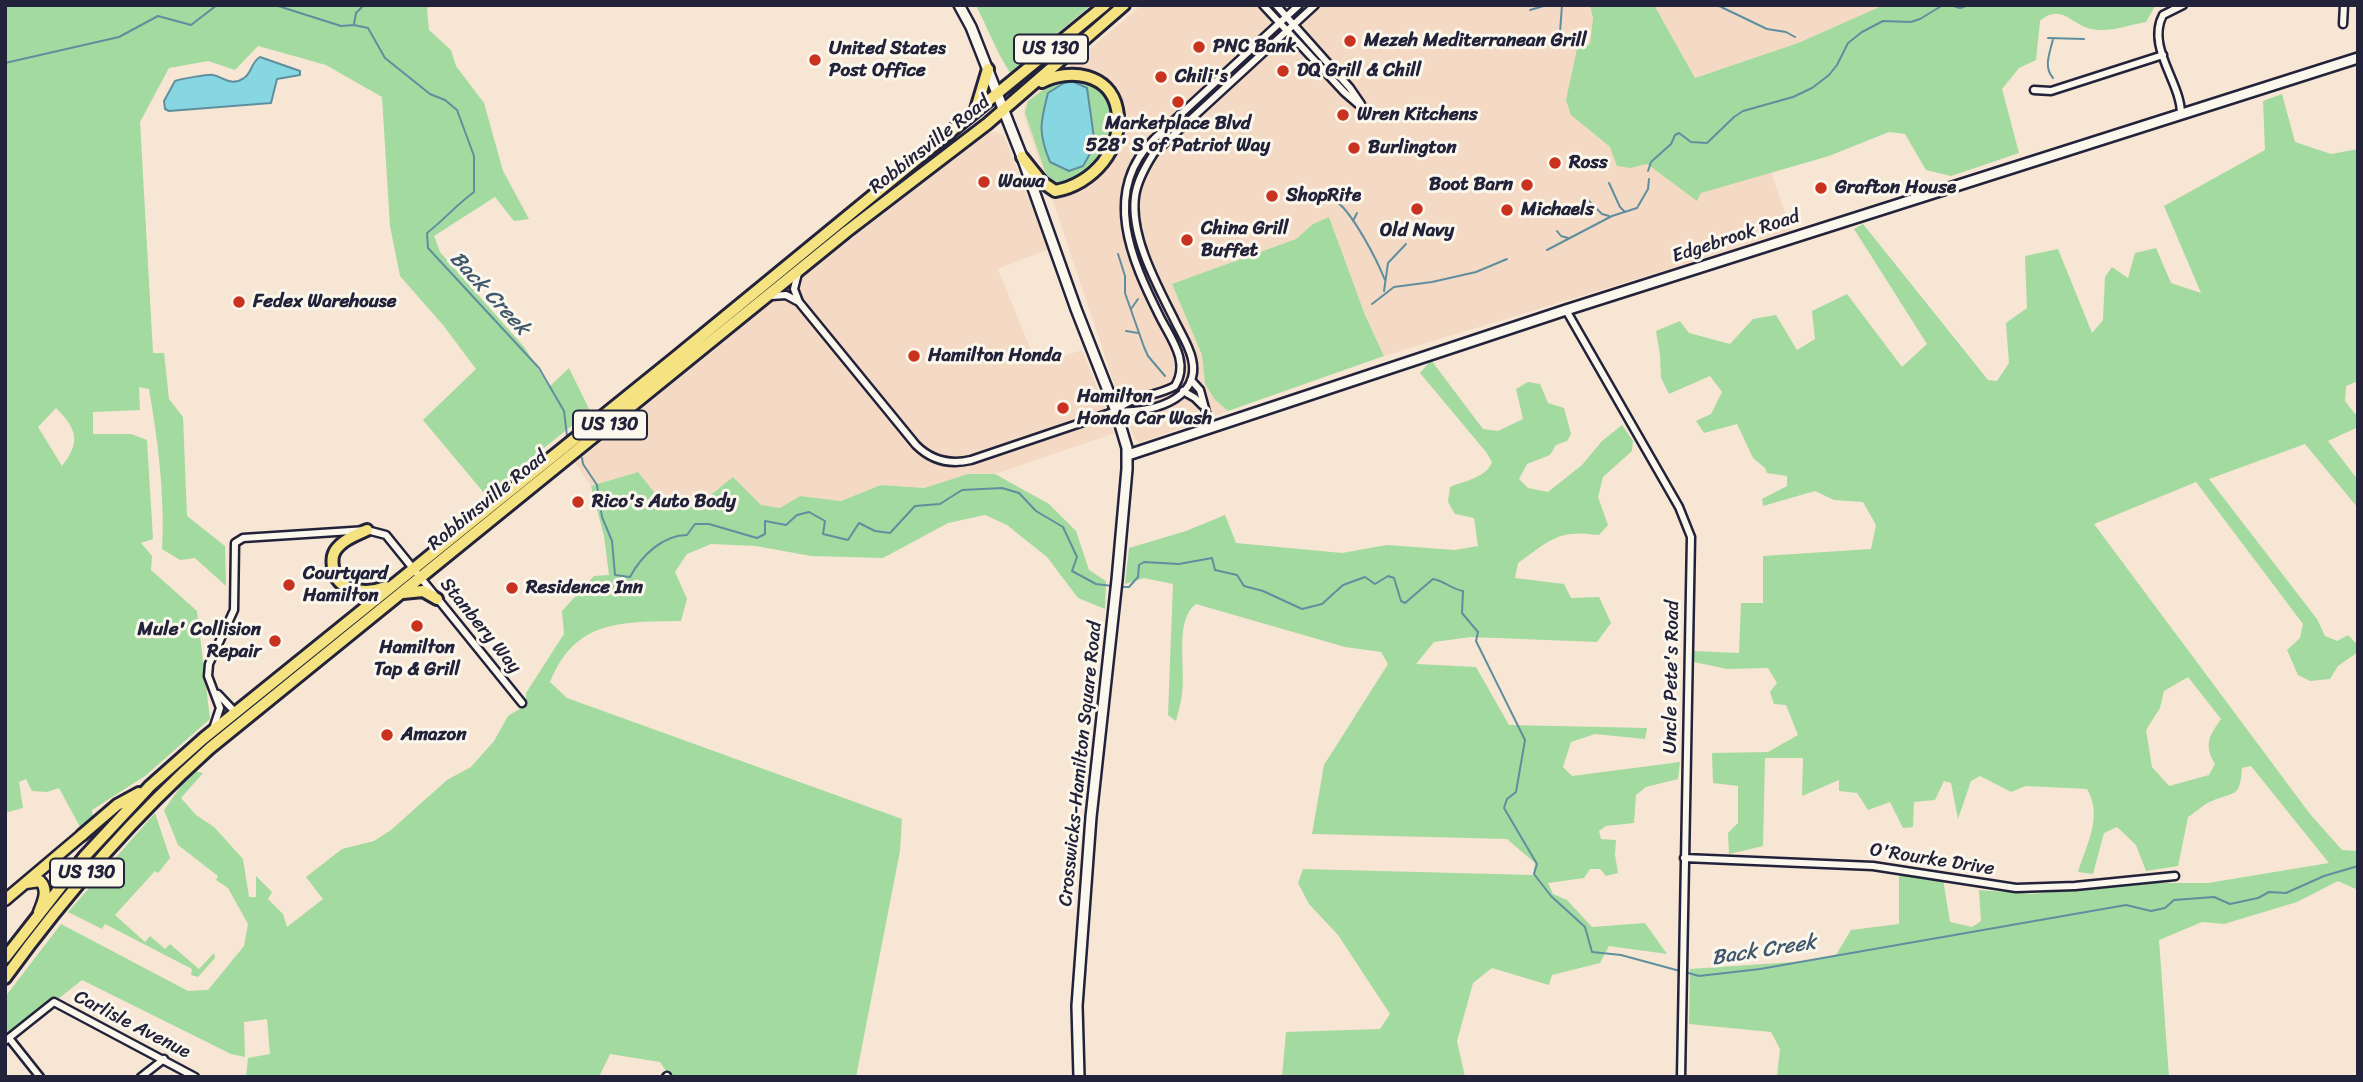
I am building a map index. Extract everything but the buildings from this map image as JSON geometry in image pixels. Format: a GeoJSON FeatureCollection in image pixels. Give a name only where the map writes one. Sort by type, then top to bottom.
{"type":"FeatureCollection","features":[{"type":"Feature","properties":{"kind":"highway","name":"Robbinsville Road"},"geometry":{"type":"LineString","coordinates":[[5,978],[45,924],[116,839],[210,748],[417,573],[796,266],[975,112],[1105,5]]}},
{"type":"Feature","properties":{"kind":"highway","name":"Robbinsville Road"},"geometry":{"type":"LineString","coordinates":[[417,573],[767,298],[773,287],[796,266],[1004,110],[1124,5]]}},
{"type":"Feature","properties":{"kind":"highway"},"geometry":{"type":"LineString","coordinates":[[975,112],[988,69]]}},
{"type":"Feature","properties":{"kind":"highway"},"geometry":{"type":"LineString","coordinates":[[1022,157],[1050,190],[1067,189],[1098,169],[1112,147],[1118,118],[1117,107],[1105,87],[1081,74],[1061,74],[1027,90]]}},
{"type":"Feature","properties":{"kind":"highway"},"geometry":{"type":"LineString","coordinates":[[367,530],[349,538],[332,558],[333,573],[342,584],[355,590],[419,591],[437,599]]}},
{"type":"Feature","properties":{"kind":"highway","name":"Robbinsville Road"},"geometry":{"type":"LineString","coordinates":[[5,958],[84,858],[150,786],[235,712],[398,589]]}},
{"type":"Feature","properties":{"kind":"highway"},"geometry":{"type":"LineString","coordinates":[[210,748],[233,722],[235,712]]}},
{"type":"Feature","properties":{"kind":"highway"},"geometry":{"type":"LineString","coordinates":[[82,835],[117,805],[150,786]]}},
{"type":"Feature","properties":{"kind":"main road"},"geometry":{"type":"LineString","coordinates":[[5,900],[82,835]]}},
{"type":"Feature","properties":{"kind":"main road"},"geometry":{"type":"LineString","coordinates":[[26,884],[40,881],[44,886],[45,893],[38,914]]}},
{"type":"Feature","properties":{"kind":"street"},"geometry":{"type":"LineString","coordinates":[[959,5],[971,27],[998,94],[1116,411]]}},
{"type":"Feature","properties":{"kind":"street"},"geometry":{"type":"LineString","coordinates":[[1263,5],[1366,111],[1350,88],[1276,5]]}},
{"type":"Feature","properties":{"kind":"street"},"geometry":{"type":"LineString","coordinates":[[1116,411],[1127,401],[1157,395],[1175,386],[1182,371],[1181,362],[1148,292],[1132,247],[1124,211],[1126,181],[1145,148],[1299,5]]}},
{"type":"Feature","properties":{"kind":"street"},"geometry":{"type":"LineString","coordinates":[[796,266],[794,289],[799,302],[916,445],[933,458],[946,462],[971,460],[1116,411],[1132,412],[1171,402],[1184,391],[1191,380],[1192,356],[1159,288],[1137,226],[1137,185],[1154,153],[1315,5]]}},
{"type":"Feature","properties":{"kind":"street"},"geometry":{"type":"LineString","coordinates":[[2181,114],[2159,39],[2160,22],[2169,11],[2183,5]]}},
{"type":"Feature","properties":{"kind":"street"},"geometry":{"type":"LineString","coordinates":[[2343,24],[2344,5]]}},
{"type":"Feature","properties":{"kind":"street"},"geometry":{"type":"LineString","coordinates":[[2034,90],[2051,91],[2163,55]]}},
{"type":"Feature","properties":{"kind":"street","name":"Edgebrook Road"},"geometry":{"type":"LineString","coordinates":[[1128,456],[1566,310],[2358,58]]}},
{"type":"Feature","properties":{"kind":"street"},"geometry":{"type":"LineString","coordinates":[[767,298],[780,294],[799,302]]}},
{"type":"Feature","properties":{"kind":"street","name":"Uncle Pete's Road"},"geometry":{"type":"LineString","coordinates":[[1566,310],[1689,528],[1691,545],[1681,1077]]}},
{"type":"Feature","properties":{"kind":"street"},"geometry":{"type":"LineString","coordinates":[[1191,380],[1200,390],[1210,427]]}},
{"type":"Feature","properties":{"kind":"street"},"geometry":{"type":"LineString","coordinates":[[1175,386],[1195,398],[1203,407]]}},
{"type":"Feature","properties":{"kind":"street","name":"Crosswicks-Hamilton Square Road"},"geometry":{"type":"LineString","coordinates":[[1079,1077],[1077,1006],[1087,866],[1128,456],[1125,435],[1116,411]]}},
{"type":"Feature","properties":{"kind":"street"},"geometry":{"type":"LineString","coordinates":[[1125,435],[1139,446],[1155,446]]}},
{"type":"Feature","properties":{"kind":"street"},"geometry":{"type":"LineString","coordinates":[[1127,469],[1144,450]]}},
{"type":"Feature","properties":{"kind":"street"},"geometry":{"type":"LineString","coordinates":[[211,732],[220,708],[208,676],[209,664],[234,610],[235,543],[243,538],[367,530],[386,535],[417,573]]}},
{"type":"Feature","properties":{"kind":"street","name":"Stanbery Way"},"geometry":{"type":"LineString","coordinates":[[417,573],[522,703]]}},
{"type":"Feature","properties":{"kind":"street"},"geometry":{"type":"LineString","coordinates":[[214,691],[235,712]]}},
{"type":"Feature","properties":{"kind":"street","name":"O'Rourke Drive"},"geometry":{"type":"LineString","coordinates":[[1684,858],[1873,866],[2016,888],[2075,886],[2175,876]]}},
{"type":"Feature","properties":{"kind":"street","name":"Carlisle Avenue"},"geometry":{"type":"LineString","coordinates":[[7,1040],[54,1002],[195,1077]]}},
{"type":"Feature","properties":{"kind":"street"},"geometry":{"type":"LineString","coordinates":[[7,1040],[40,1077]]}},
{"type":"Feature","properties":{"kind":"street"},"geometry":{"type":"LineString","coordinates":[[141,1077],[164,1059]]}},
{"type":"Feature","properties":{"kind":"shaded area"},"geometry":{"type":"Polygon","coordinates":[[[1142,5],[1590,5],[1593,18],[1590,44],[1571,115],[1610,147],[1630,168],[1647,164],[1697,200],[1700,193],[1771,172],[1791,230],[1384,356],[1365,315],[1329,217],[1313,224],[1296,239],[1172,284],[1202,355],[1205,384],[1215,400],[1228,411],[1139,443],[1134,437],[1116,389],[1023,113],[1026,102],[1142,5]]]}},
{"type":"Feature","properties":{"kind":"shaded area"},"geometry":{"type":"Polygon","coordinates":[[[1654,5],[1884,5],[1798,43],[1695,78],[1654,5]]]}},
{"type":"Feature","properties":{"kind":"shaded area"},"geometry":{"type":"Polygon","coordinates":[[[997,132],[1004,136],[1049,249],[998,269],[1037,365],[1082,350],[1115,433],[995,474],[968,474],[924,488],[881,485],[841,501],[800,496],[780,508],[761,505],[733,477],[700,502],[689,505],[663,503],[638,472],[591,486],[575,463],[820,263],[988,133],[997,132]]]}},
{"type":"Feature","properties":{"kind":"green space"},"geometry":{"type":"Polygon","coordinates":[[[5,5],[431,5],[427,9],[429,30],[451,50],[456,66],[484,103],[503,171],[529,219],[514,221],[495,197],[434,236],[440,252],[525,348],[549,387],[569,368],[590,411],[488,493],[484,493],[423,420],[476,369],[443,325],[400,276],[390,226],[382,97],[326,65],[258,46],[235,70],[208,61],[169,68],[140,122],[153,353],[164,353],[169,399],[183,417],[187,516],[225,546],[226,586],[195,558],[180,560],[162,549],[160,469],[149,389],[139,387],[140,410],[93,412],[93,434],[131,434],[147,440],[153,539],[141,543],[152,556],[151,570],[197,611],[210,719],[145,776],[92,810],[93,817],[80,827],[59,788],[47,792],[32,791],[26,779],[19,782],[23,808],[5,813],[5,5]],[[56,408],[38,427],[62,466],[72,450],[74,436],[72,429],[56,408]]]}},
{"type":"Feature","properties":{"kind":"green space"},"geometry":{"type":"Polygon","coordinates":[[[976,5],[1091,5],[1010,73],[976,5]]]}},
{"type":"Feature","properties":{"kind":"green space"},"geometry":{"type":"Polygon","coordinates":[[[1590,5],[1654,5],[1695,78],[1798,43],[1884,5],[2155,6],[2146,22],[2111,29],[2091,29],[2060,14],[2040,21],[2036,60],[2019,68],[2002,89],[2019,153],[1951,176],[1926,170],[1905,134],[1889,132],[1829,156],[1701,193],[1697,201],[1647,164],[1630,168],[1617,166],[1610,147],[1571,115],[1566,100],[1577,49],[1590,44],[1593,18],[1590,5]]]}},
{"type":"Feature","properties":{"kind":"green space"},"geometry":{"type":"Polygon","coordinates":[[[1077,77],[1105,93],[1114,111],[1114,126],[1104,154],[1094,166],[1069,183],[1055,186],[1048,180],[1025,113],[1028,101],[1060,78],[1077,77]]]}},
{"type":"Feature","properties":{"kind":"green space"},"geometry":{"type":"Polygon","coordinates":[[[2282,94],[2295,142],[2331,154],[2358,149],[2358,381],[2346,386],[2345,401],[2355,414],[2358,413],[2358,427],[2328,441],[2358,480],[2358,508],[2305,444],[2209,479],[2317,619],[2325,636],[2337,641],[2348,635],[2358,645],[2358,652],[2338,666],[2330,679],[2310,681],[2298,675],[2287,650],[2300,638],[2303,624],[2196,482],[2094,524],[2310,814],[2342,850],[2358,851],[2358,890],[2338,881],[2297,902],[2224,924],[2202,922],[2159,940],[2169,1077],[1777,1077],[1780,1049],[1771,1032],[1689,1024],[1690,969],[1809,961],[1836,955],[1851,930],[1899,924],[1899,870],[1943,879],[1950,922],[1972,927],[1981,921],[1979,890],[2032,894],[2138,883],[2208,883],[2329,863],[2251,766],[2242,768],[2240,785],[2234,792],[2209,802],[2188,817],[2178,866],[2146,871],[2136,845],[2117,827],[2104,833],[2093,874],[2078,872],[2094,820],[2092,799],[2087,789],[2026,786],[2011,792],[1980,776],[1971,781],[1958,819],[1951,783],[1944,781],[1935,800],[1914,802],[1913,827],[1903,828],[1890,802],[1868,810],[1857,793],[1839,791],[1839,780],[1802,796],[1803,758],[1765,758],[1763,846],[1729,854],[1728,833],[1738,823],[1738,786],[1713,783],[1712,753],[1768,752],[1798,735],[1786,705],[1774,704],[1770,692],[1777,683],[1768,668],[1727,669],[1694,662],[1693,651],[1739,653],[1741,603],[1763,603],[1763,556],[1871,549],[1876,525],[1863,502],[1834,500],[1815,491],[1763,506],[1762,499],[1787,486],[1787,476],[1767,473],[1753,458],[1737,424],[1704,433],[1696,421],[1711,414],[1722,392],[1710,376],[1669,394],[1661,378],[1656,331],[1680,321],[1689,333],[1730,344],[1753,319],[1776,315],[1797,350],[1815,339],[1812,311],[1847,294],[1902,367],[1927,344],[1854,229],[1863,224],[1988,380],[1997,381],[2009,363],[2006,323],[2027,308],[2025,256],[2058,249],[2092,333],[2103,320],[2105,277],[2112,267],[2128,278],[2135,253],[2156,248],[2171,283],[2201,293],[2164,206],[2265,150],[2263,101],[2282,94]],[[2188,677],[2164,691],[2160,708],[2146,730],[2152,767],[2169,786],[2209,775],[2215,764],[2209,751],[2209,740],[2221,719],[2188,677]]]}},
{"type":"Feature","properties":{"kind":"green space"},"geometry":{"type":"Polygon","coordinates":[[[1329,217],[1365,315],[1384,356],[1228,411],[1215,400],[1205,384],[1202,355],[1172,284],[1296,239],[1313,224],[1329,217]]]}},
{"type":"Feature","properties":{"kind":"green space"},"geometry":{"type":"Polygon","coordinates":[[[1431,360],[1483,429],[1498,431],[1523,419],[1516,389],[1528,382],[1540,384],[1548,403],[1564,408],[1571,434],[1567,441],[1556,445],[1550,455],[1527,464],[1519,479],[1528,488],[1548,492],[1582,465],[1602,441],[1622,425],[1633,441],[1632,451],[1603,477],[1598,497],[1608,525],[1599,535],[1564,535],[1547,542],[1518,563],[1515,578],[1564,584],[1571,598],[1599,597],[1611,623],[1597,642],[1471,637],[1434,642],[1416,664],[1476,667],[1509,725],[1647,728],[1645,739],[1595,734],[1571,742],[1563,767],[1572,776],[1680,762],[1678,779],[1646,787],[1636,795],[1634,823],[1606,826],[1599,831],[1601,839],[1616,840],[1618,873],[1606,876],[1600,869],[1590,869],[1584,878],[1548,883],[1553,894],[1567,900],[1592,927],[1645,923],[1667,954],[1609,946],[1600,963],[1552,975],[1549,985],[1492,968],[1473,983],[1457,1041],[1465,1077],[1282,1077],[1286,1032],[1380,1029],[1390,1014],[1338,935],[1309,904],[1298,883],[1303,869],[1533,875],[1535,863],[1507,839],[1312,834],[1324,765],[1388,664],[1381,652],[1345,647],[1196,604],[1189,611],[1183,632],[1183,684],[1176,721],[1168,715],[1173,584],[1144,578],[1125,584],[1129,548],[1186,531],[1225,515],[1236,543],[1342,553],[1387,545],[1455,550],[1478,546],[1474,518],[1455,514],[1448,502],[1450,487],[1480,475],[1492,462],[1420,373],[1431,360]]]}},
{"type":"Feature","properties":{"kind":"green space"},"geometry":{"type":"Polygon","coordinates":[[[638,472],[663,503],[695,503],[715,492],[733,477],[761,505],[780,508],[800,496],[841,501],[881,485],[924,488],[968,474],[995,474],[1049,504],[1076,531],[1089,570],[1106,581],[1105,609],[1078,598],[1047,557],[1007,525],[985,515],[948,523],[883,558],[811,556],[756,546],[711,544],[687,554],[675,572],[687,599],[681,621],[620,624],[587,635],[573,646],[561,661],[550,682],[567,698],[902,819],[900,851],[856,1077],[670,1077],[660,1062],[610,1054],[599,1077],[246,1077],[248,1058],[270,1054],[267,1019],[244,1022],[245,1057],[231,1054],[82,980],[5,1041],[5,997],[61,924],[188,991],[208,990],[244,946],[248,924],[228,888],[216,880],[218,876],[178,845],[164,810],[195,771],[203,773],[181,798],[196,815],[214,827],[243,859],[249,897],[256,897],[256,876],[272,892],[268,899],[283,914],[287,927],[323,899],[306,877],[342,849],[374,841],[391,830],[447,780],[471,767],[494,741],[508,716],[526,705],[526,693],[564,634],[562,611],[594,576],[609,575],[604,536],[591,486],[638,472]]]}},
{"type":"Feature","properties":{"kind":"green space"},"geometry":{"type":"Polygon","coordinates":[[[155,813],[170,858],[115,915],[145,942],[150,936],[165,949],[170,944],[199,969],[214,953],[215,958],[198,977],[191,975],[192,969],[105,924],[102,929],[68,912],[155,813]]]}},
{"type":"Feature","properties":{"kind":"water"},"geometry":{"type":"Polygon","coordinates":[[[260,57],[300,71],[300,75],[277,79],[271,103],[169,111],[165,109],[164,101],[175,81],[210,75],[231,82],[239,81],[247,76],[260,57]]]}},
{"type":"Feature","properties":{"kind":"water"},"geometry":{"type":"Polygon","coordinates":[[[1072,81],[1087,88],[1095,145],[1083,166],[1069,171],[1050,162],[1042,128],[1048,93],[1072,81]]]}},
{"type":"Feature","properties":{"kind":"waterway","name":"Back Creek"},"geometry":{"type":"LineString","coordinates":[[5,63],[119,37],[158,16],[191,25],[217,5]]}},
{"type":"Feature","properties":{"kind":"waterway","name":"Back Creek"},"geometry":{"type":"LineString","coordinates":[[275,5],[341,26],[368,28],[385,58],[430,94],[445,100],[457,110],[474,156],[474,192],[427,233],[428,248],[539,368],[564,411],[567,436]]}},
{"type":"Feature","properties":{"kind":"waterway"},"geometry":{"type":"LineString","coordinates":[[354,24],[356,13],[363,6],[373,5]]}},
{"type":"Feature","properties":{"kind":"waterway"},"geometry":{"type":"LineString","coordinates":[[1530,10],[1547,5]]}},
{"type":"Feature","properties":{"kind":"waterway"},"geometry":{"type":"LineString","coordinates":[[1559,46],[1562,5]]}},
{"type":"Feature","properties":{"kind":"waterway"},"geometry":{"type":"LineString","coordinates":[[1717,5],[1767,29],[1786,32],[1795,37]]}},
{"type":"Feature","properties":{"kind":"waterway"},"geometry":{"type":"LineString","coordinates":[[1648,171],[1651,162],[1671,144],[1675,135],[1679,133],[1691,142],[1707,143],[1743,111],[1793,97],[1812,88],[1829,75],[1848,43],[1862,32],[1883,21],[1911,22],[1943,5]]}},
{"type":"Feature","properties":{"kind":"waterway"},"geometry":{"type":"LineString","coordinates":[[1950,5],[1960,8],[1969,5]]}},
{"type":"Feature","properties":{"kind":"waterway"},"geometry":{"type":"LineString","coordinates":[[2048,38],[2084,39]]}},
{"type":"Feature","properties":{"kind":"waterway"},"geometry":{"type":"LineString","coordinates":[[2053,39],[2048,64],[2053,78]]}},
{"type":"Feature","properties":{"kind":"waterway"},"geometry":{"type":"LineString","coordinates":[[1547,250],[1612,216],[1637,208],[1648,189],[1649,179]]}},
{"type":"Feature","properties":{"kind":"waterway"},"geometry":{"type":"LineString","coordinates":[[1609,183],[1625,212]]}},
{"type":"Feature","properties":{"kind":"waterway"},"geometry":{"type":"LineString","coordinates":[[1334,200],[1348,213],[1370,248],[1385,280]]}},
{"type":"Feature","properties":{"kind":"waterway"},"geometry":{"type":"LineString","coordinates":[[1588,200],[1602,214],[1609,216]]}},
{"type":"Feature","properties":{"kind":"waterway"},"geometry":{"type":"LineString","coordinates":[[1353,221],[1357,213]]}},
{"type":"Feature","properties":{"kind":"waterway"},"geometry":{"type":"LineString","coordinates":[[1557,231],[1568,238]]}},
{"type":"Feature","properties":{"kind":"waterway"},"geometry":{"type":"LineString","coordinates":[[1384,291],[1388,263],[1406,244]]}},
{"type":"Feature","properties":{"kind":"waterway"},"geometry":{"type":"LineString","coordinates":[[1118,254],[1125,276],[1125,293],[1144,347],[1165,376]]}},
{"type":"Feature","properties":{"kind":"waterway"},"geometry":{"type":"LineString","coordinates":[[1372,304],[1394,287],[1476,272],[1507,259]]}},
{"type":"Feature","properties":{"kind":"waterway"},"geometry":{"type":"LineString","coordinates":[[1131,309],[1138,299]]}},
{"type":"Feature","properties":{"kind":"waterway"},"geometry":{"type":"LineString","coordinates":[[1126,331],[1138,333]]}},
{"type":"Feature","properties":{"kind":"waterway","name":"Back Creek"},"geometry":{"type":"LineString","coordinates":[[582,458],[597,485],[602,517],[612,541],[615,575],[630,577],[654,548],[670,539],[687,535],[695,524],[709,524],[757,538],[765,534],[765,521],[786,525],[797,515],[809,512],[825,521],[823,534],[848,540],[859,523],[875,531],[890,533],[915,506],[940,504],[962,490],[1002,488],[1019,493],[1036,511],[1063,527],[1077,557],[1072,571],[1096,584],[1112,586]]}},
{"type":"Feature","properties":{"kind":"waterway","name":"Back Creek"},"geometry":{"type":"LineString","coordinates":[[1121,587],[1129,587],[1138,577],[1139,565],[1144,562],[1179,564],[1212,558],[1215,570],[1237,575],[1244,586],[1263,591],[1302,609],[1322,604],[1343,585],[1365,577],[1375,584],[1388,576],[1394,578],[1401,601],[1405,603],[1433,579],[1463,591],[1462,613],[1478,632],[1476,641],[1525,740],[1516,792],[1507,799],[1504,808],[1537,864],[1534,874],[1551,896],[1585,927],[1592,952],[1621,955],[1680,971]]}},
{"type":"Feature","properties":{"kind":"waterway","name":"Back Creek"},"geometry":{"type":"LineString","coordinates":[[1685,972],[1699,976],[1760,969],[2126,905],[2151,911],[2165,908],[2174,900],[2214,897],[2230,904],[2258,898],[2269,892],[2286,893],[2324,876],[2358,866]]}},
{"type":"Feature","properties":{"kind":"place","name":"Mezeh Mediterranean Grill"},"geometry":{"type":"Point","coordinates":[1350,41]}},
{"type":"Feature","properties":{"kind":"place","name":"PNC Bank"},"geometry":{"type":"Point","coordinates":[1199,47]}},
{"type":"Feature","properties":{"kind":"place","name":"United States Post Office"},"geometry":{"type":"Point","coordinates":[815,60]}},
{"type":"Feature","properties":{"kind":"place","name":"DQ Grill & Chill"},"geometry":{"type":"Point","coordinates":[1283,71]}},
{"type":"Feature","properties":{"kind":"place","name":"Chili's"},"geometry":{"type":"Point","coordinates":[1161,77]}},
{"type":"Feature","properties":{"kind":"place","name":"Marketplace Blvd 528' S of Patriot Way"},"geometry":{"type":"Point","coordinates":[1178,102]}},
{"type":"Feature","properties":{"kind":"place","name":"Wren Kitchens"},"geometry":{"type":"Point","coordinates":[1343,115]}},
{"type":"Feature","properties":{"kind":"place","name":"Burlington"},"geometry":{"type":"Point","coordinates":[1354,148]}},
{"type":"Feature","properties":{"kind":"place","name":"Ross"},"geometry":{"type":"Point","coordinates":[1555,163]}},
{"type":"Feature","properties":{"kind":"place","name":"Wawa"},"geometry":{"type":"Point","coordinates":[984,182]}},
{"type":"Feature","properties":{"kind":"place","name":"Boot Barn"},"geometry":{"type":"Point","coordinates":[1527,185]}},
{"type":"Feature","properties":{"kind":"place","name":"Grafton House"},"geometry":{"type":"Point","coordinates":[1821,188]}},
{"type":"Feature","properties":{"kind":"place","name":"ShopRite"},"geometry":{"type":"Point","coordinates":[1272,196]}},
{"type":"Feature","properties":{"kind":"place","name":"Old Navy"},"geometry":{"type":"Point","coordinates":[1417,209]}},
{"type":"Feature","properties":{"kind":"place","name":"Michaels"},"geometry":{"type":"Point","coordinates":[1507,210]}},
{"type":"Feature","properties":{"kind":"place","name":"China Grill Buffet"},"geometry":{"type":"Point","coordinates":[1187,240]}},
{"type":"Feature","properties":{"kind":"place","name":"Fedex Warehouse"},"geometry":{"type":"Point","coordinates":[239,302]}},
{"type":"Feature","properties":{"kind":"place","name":"Hamilton Honda"},"geometry":{"type":"Point","coordinates":[914,356]}},
{"type":"Feature","properties":{"kind":"place","name":"Hamilton Honda Car Wash"},"geometry":{"type":"Point","coordinates":[1063,408]}},
{"type":"Feature","properties":{"kind":"place","name":"Rico's Auto Body"},"geometry":{"type":"Point","coordinates":[578,502]}},
{"type":"Feature","properties":{"kind":"place","name":"Courtyard Hamilton"},"geometry":{"type":"Point","coordinates":[289,585]}},
{"type":"Feature","properties":{"kind":"place","name":"Residence Inn"},"geometry":{"type":"Point","coordinates":[512,588]}},
{"type":"Feature","properties":{"kind":"place","name":"Hamilton Tap & Grill"},"geometry":{"type":"Point","coordinates":[417,626]}},
{"type":"Feature","properties":{"kind":"place","name":"Mule' Collision Repair"},"geometry":{"type":"Point","coordinates":[275,641]}},
{"type":"Feature","properties":{"kind":"place","name":"Amazon"},"geometry":{"type":"Point","coordinates":[387,735]}}]}
